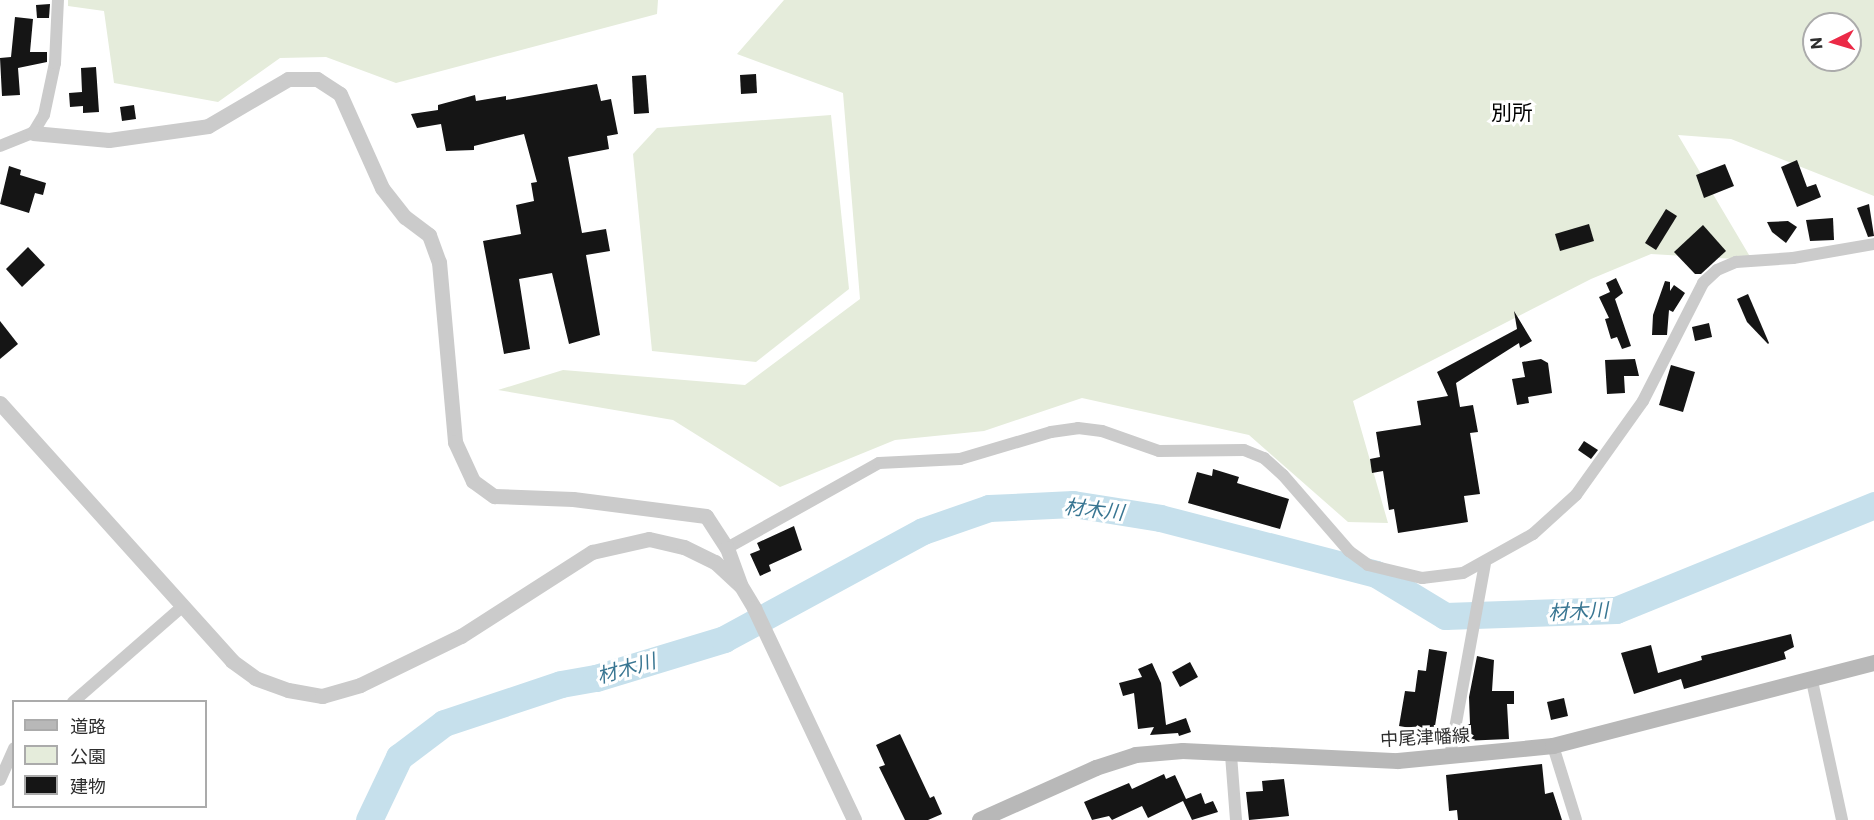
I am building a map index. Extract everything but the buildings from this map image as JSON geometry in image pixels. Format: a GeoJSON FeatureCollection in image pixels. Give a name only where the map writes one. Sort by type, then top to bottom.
{"type":"FeatureCollection","features":[{"type":"Feature","properties":{"kind":"main road","name":"中尾津幡線"},"geometry":{"type":"LineString","coordinates":[[980,820],[1096,768],[1136,755],[1183,752],[1398,760],[1553,746],[1812,681],[1874,663]]}},
{"type":"Feature","properties":{"kind":"street"},"geometry":{"type":"LineString","coordinates":[[33,133],[44,115],[55,63],[58,0]]}},
{"type":"Feature","properties":{"kind":"street"},"geometry":{"type":"LineString","coordinates":[[0,146],[33,133],[109,140],[208,126],[288,79],[317,79],[340,94],[382,188],[405,217],[429,235],[439,262],[455,442],[473,481],[494,496],[573,499],[706,516],[727,548],[741,586],[786,671],[854,820]]}},
{"type":"Feature","properties":{"kind":"street"},"geometry":{"type":"LineString","coordinates":[[727,548],[879,464],[960,459],[1051,432],[1078,429],[1102,431],[1159,451],[1244,450],[1264,458],[1283,475],[1348,551],[1368,565],[1422,578],[1463,573],[1485,564],[1533,534],[1576,495],[1643,401],[1703,283],[1717,270],[1736,262],[1803,257],[1874,244]]}},
{"type":"Feature","properties":{"kind":"street"},"geometry":{"type":"LineString","coordinates":[[0,403],[232,661],[255,678],[322,696],[360,685],[461,636],[592,552],[649,539],[666,543],[715,562],[741,586]]}},
{"type":"Feature","properties":{"kind":"street"},"geometry":{"type":"LineString","coordinates":[[1450,756],[1485,564]]}},
{"type":"Feature","properties":{"kind":"street"},"geometry":{"type":"LineString","coordinates":[[75,700],[183,606]]}},
{"type":"Feature","properties":{"kind":"street"},"geometry":{"type":"LineString","coordinates":[[1812,681],[1842,820]]}},
{"type":"Feature","properties":{"kind":"street"},"geometry":{"type":"LineString","coordinates":[[1553,746],[1576,820]]}},
{"type":"Feature","properties":{"kind":"street"},"geometry":{"type":"LineString","coordinates":[[0,780],[12,753]]}},
{"type":"Feature","properties":{"kind":"street"},"geometry":{"type":"LineString","coordinates":[[1231,755],[1236,820]]}},
{"type":"Feature","properties":{"kind":"green space"},"geometry":{"type":"Polygon","coordinates":[[[68,0],[658,0],[657,14],[396,83],[326,57],[280,58],[218,102],[114,83],[104,11],[68,6],[68,0]]]}},
{"type":"Feature","properties":{"kind":"green space"},"geometry":{"type":"Polygon","coordinates":[[[784,0],[1874,0],[1874,196],[1731,139],[1678,135],[1752,260],[1651,254],[1591,279],[1353,401],[1388,523],[1348,522],[1249,435],[1082,398],[984,431],[895,440],[780,487],[673,420],[498,390],[563,370],[745,385],[860,299],[843,93],[737,54],[784,0]]]}},
{"type":"Feature","properties":{"kind":"green space"},"geometry":{"type":"Polygon","coordinates":[[[831,115],[849,289],[756,362],[652,351],[633,154],[657,128],[831,115]]]}},
{"type":"Feature","properties":{"kind":"waterway","name":"材木川"},"geometry":{"type":"LineString","coordinates":[[369,820],[399,757],[444,723],[561,684],[596,678],[724,639],[923,531],[989,508],[1073,504],[1160,518],[1376,574],[1445,616],[1616,610],[1874,505]]}},
{"type":"Feature","properties":{"kind":"district","name":"別所"},"geometry":{"type":"Point","coordinates":[1512,112]}}]}
